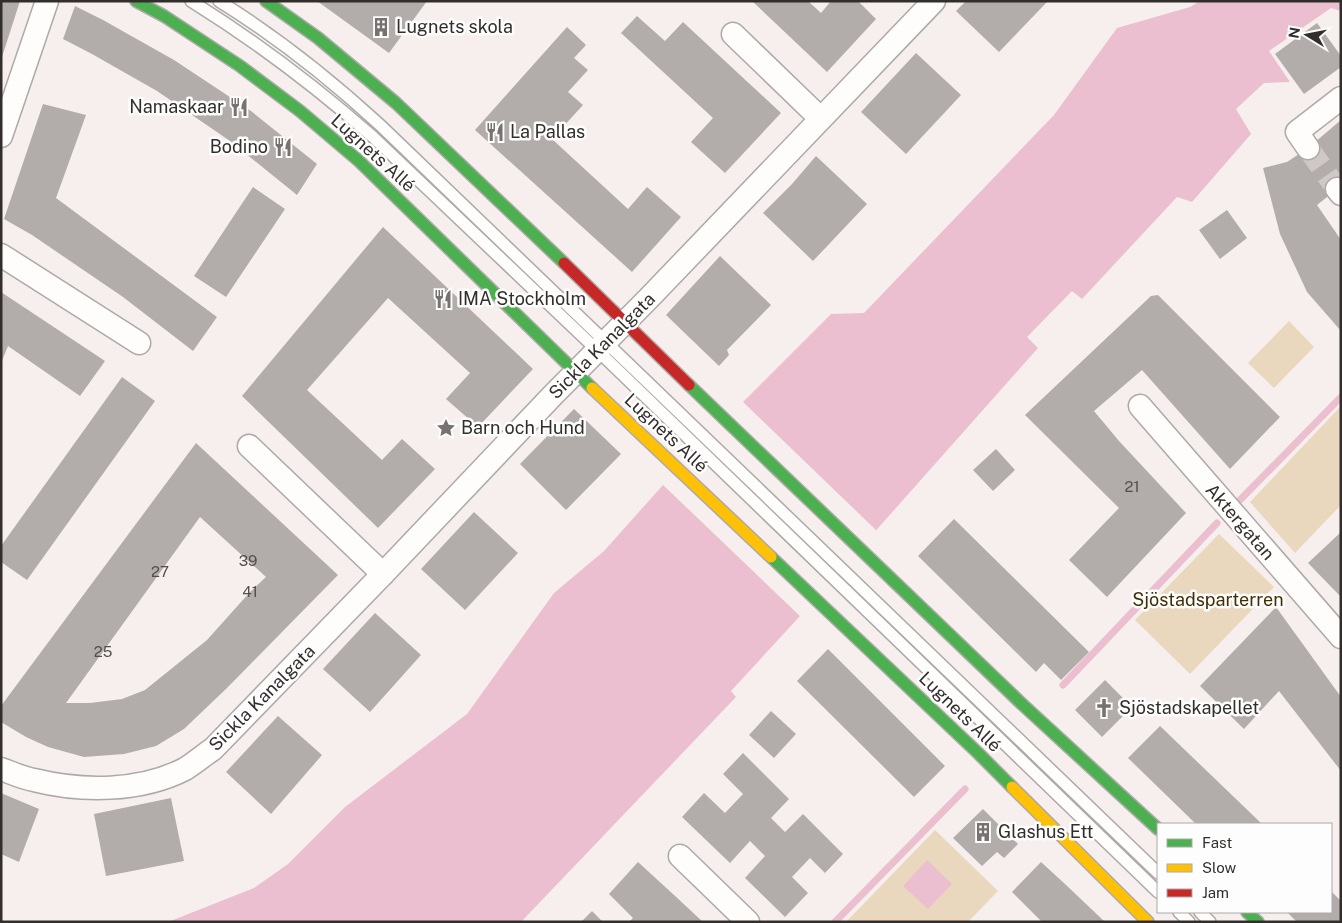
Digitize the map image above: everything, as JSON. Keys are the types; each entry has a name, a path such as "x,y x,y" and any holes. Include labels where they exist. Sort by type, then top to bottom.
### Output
{"street":[{"path":"1,136 47,1"},
{"name":"Lugnets Allé","path":"136,1 164,16 240,66 300,111 359,161 576,372 999,773 1148,922"},
{"path":"266,1 318,38 396,103 1023,705 1157,828"},
{"name":"Sickla Kanalgata","path":"1,769 33,780 80,788 116,787 152,782 185,768 213,749 934,1"},
{"path":"733,34 820,118"},
{"path":"1308,148 1297,132 1341,98"},
{"path":"1,255 138,343"},
{"name":"Aktergatan","path":"1140,406 1341,637"},
{"path":"249,446 383,574"},
{"path":"680,856 748,922"},
{"path":"1249,913 1258,922"}],"lane":[{"path":"191,1 232,26 300,75 337,105 428,188 503,261 601,346"},
{"path":"219,1 308,62 429,170 601,346 674,416 880,605 1157,871"},
{"path":"674,416 871,614 1157,891"},
{"path":"1180,913 1189,922"},
{"path":"1201,913 1210,922"}],"green space":[{"path":"1289,321 1314,347 1274,388 1248,363"},
{"name":"Sjöstadsparterren","path":"1341,406 1341,505 1295,553 1250,502"},
{"name":"Sjöstadsparterren","path":"1219,534 1274,587 1190,674 1135,620"},
{"path":"935,830 998,891 968,922 846,922"}],"shaded area":[{"path":"1200,1 1341,1 1341,11 1331,8 1269,51 1290,82 1264,83 1236,109 1251,134 1192,202 1177,197 1082,299 1072,291 1027,337 1038,348 731,691 736,697 521,922 168,922 254,888 288,864 345,807 467,714 554,593 604,551 663,485 831,314 864,313 1054,115 1117,28 1190,7"},
{"path":"927,860 952,884 928,909 903,886"}],"pier":[{"path":"741,400 878,532 802,618 661,483"}],"building":[{"path":"1,1 20,1 2,57 1,57"},
{"name":"Lugnets skola","path":"317,1 427,1 389,53"},
{"path":"752,1 808,1 821,13 831,1 858,1 876,19 827,72"},
{"path":"966,1 1048,1 999,52 956,11"},
{"path":"75,6 174,60 251,111 317,164 297,195 230,141 157,91 63,39"},
{"path":"637,16 665,41 683,22 781,113 725,173 691,142 713,118 621,33"},
{"path":"1317,23 1341,56 1341,67 1304,94 1275,54"},
{"path":"567,27 586,45 574,58 588,70 568,92 583,105 552,139 628,209 647,187 681,217 632,272 475,130"},
{"path":"916,53 961,95 906,154 861,112"},
{"path":"43,104 86,115 56,198 217,317 193,351 123,297 32,235 4,219"},
{"path":"1341,120 1341,186 1317,205 1341,240 1341,331 1307,292 1280,234 1263,168 1287,162 1308,148"},
{"path":"816,156 867,204 813,261 763,213"},
{"path":"253,187 285,209 226,297 194,276"},
{"path":"1227,210 1247,238 1220,259 1199,230"},
{"path":"383,227 533,369 478,427 446,399 470,373 388,298 307,390 382,460 402,439 435,469 378,528 242,396"},
{"path":"720,256 771,305 727,350 729,355 719,366 666,315"},
{"path":"1,292 105,361 80,396 8,346 1,363"},
{"path":"1158,295 1280,417 1230,469 1142,370 1094,411 1119,441 1186,513 1107,597 1069,560 1119,508 1025,415 1151,296"},
{"path":"122,377 155,401 27,580 1,562 1,546"},
{"path":"574,409 621,454 566,510 520,464"},
{"path":"196,443 338,575 184,729 156,746 124,754 84,757 48,747 26,737 1,722 1,706","holes":["200,517 266,577 207,640 145,690 122,699 90,703 66,703"]},
{"path":"996,449 1015,470 993,491 973,470"},
{"path":"474,512 518,553 465,610 421,569"},
{"path":"954,519 1089,652 1061,680 1044,663 1036,672 918,556"},
{"path":"1341,532 1341,597 1308,563"},
{"path":"1276,607 1341,697 1341,771 1279,691 1244,729 1200,686"},
{"path":"375,613 421,655 370,712 323,669"},
{"path":"828,649 945,766 914,797 797,681"},
{"name":"Sjöstadskapellet","path":"1105,680 1132,707 1102,737 1075,710"},
{"path":"771,711 796,734 774,758 749,735"},
{"path":"278,716 322,755 271,814 226,772"},
{"path":"1160,726 1261,823 1195,823 1128,758"},
{"path":"743,753 789,799 771,818 785,832 803,814 843,854 825,873 810,858 792,877 808,893 785,917 745,878 765,856 750,841 730,863 682,817 704,793 725,813 743,794 723,774"},
{"path":"1,793 39,809 19,862 1,854"},
{"path":"171,798 184,861 106,876 94,814"},
{"name":"Glashus Ett","path":"983,809 1018,844 1004,858 997,852 982,866 953,838"},
{"path":"638,862 703,922 629,922 633,918 609,894"},
{"path":"1041,862 1105,922 1042,922 1012,892"},
{"path":"1332,892 1341,901 1341,922 1297,922 1288,913 1332,913"},
{"path":"592,911 603,922 581,922"}],"waterway":[{"path":"1240,500 1341,397"},
{"path":"1063,685 1217,523"},
{"path":"835,922 965,789"}],"tunnel":[{"path":"1308,148 1337,189"}],"traffic: fast":[{"path":"136,1 164,16 240,66 300,111 359,161 592,388"},
{"path":"266,1 318,38 396,103 564,263"},
{"path":"689,385 1023,705 1157,828"},
{"path":"771,557 1012,787"},
{"path":"1248,913 1258,922"}],"traffic: slow":[{"path":"592,388 771,557"},
{"path":"1012,787 1148,922"}],"traffic: jam":[{"path":"564,263 689,385"}],"place":[{"name":"Lugnets skola","path":"381,27"},
{"name":"Namaskaar","path":"239,107"},
{"name":"La Pallas","path":"495,132"},
{"name":"Bodino","path":"283,147"},
{"name":"IMA Stockholm","path":"443,299"},
{"name":"Barn och Hund","path":"446,428"},
{"name":"Sjöstadskapellet","path":"1104,708"},
{"name":"Glashus Ett","path":"983,832"}]}
